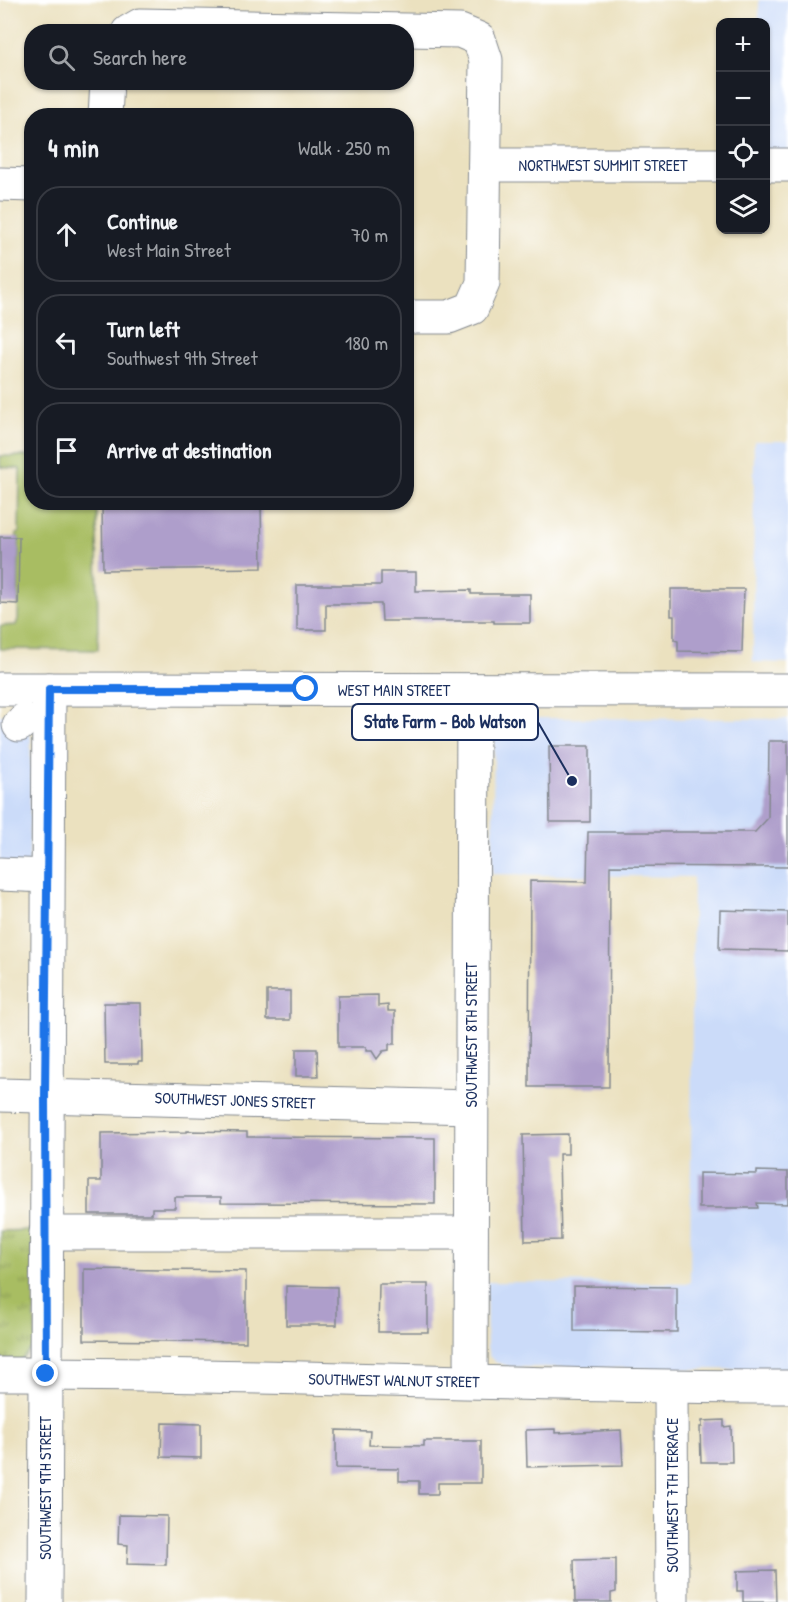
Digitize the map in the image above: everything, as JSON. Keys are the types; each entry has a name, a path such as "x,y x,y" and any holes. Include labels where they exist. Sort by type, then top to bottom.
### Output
{"street":[{"path":"414,30 460,31 479,39 486,60 483,283 472,308 449,317 414,317"},
{"path":"105,108 107,90"},
{"name":"NORTHWEST SUMMIT STREET","path":"485,165 716,165"},
{"path":"770,165 788,165"},
{"path":"0,184 24,185"},
{"name":"WEST MAIN STREET","path":"0,689 788,690"},
{"name":"SOUTHWEST 9TH STREET","path":"45,1602 45,1095 49,689"},
{"name":"SOUTHWEST 8TH STREET","path":"471,1381 473,690"},
{"path":"0,874 47,876"},
{"name":"SOUTHWEST JONES STREET","path":"0,1095 471,1107"},
{"path":"46,1233 471,1233"},
{"name":"SOUTHWEST WALNUT STREET","path":"0,1374 471,1381 671,1387 788,1387"},
{"name":"SOUTHWEST 7TH TERRACE","path":"671,1387 672,1602"}],"shaded area":[{"path":"759,0 788,0 788,153 770,152 770,18 759,18"},
{"path":"754,441 788,441 788,663 753,662"},
{"path":"0,715 10,716 29,731 31,739 29,881 0,880"},
{"path":"514,718 788,719 788,1370 511,1367 495,1362 489,1356 486,1282 690,1283 693,877 492,874 494,744 502,723"}],"green space":[{"path":"0,456 24,456 24,510 97,510 98,650 0,649 0,626 16,625 18,619 19,538 16,534 19,533 20,469 0,467"},
{"path":"31,1230 36,1343 21,1361 0,1360 0,1231"}],"building":[{"path":"102,510 261,510 262,568 103,570"},
{"path":"0,537 19,537 18,604 0,603"},
{"path":"381,572 416,572 416,591 471,590 471,594 530,594 530,623 382,621 381,604 326,604 326,630 297,630 297,585 381,585"},
{"path":"671,589 744,589 742,652 678,651 678,641 674,640 674,616 671,616"},
{"path":"769,741 788,741 788,867 610,866 609,1087 529,1087 530,881 587,882 588,832 755,832 768,818"},
{"path":"549,746 590,746 590,822 550,822"},
{"path":"720,910 788,912 788,951 719,949"},
{"path":"267,991 290,991 290,1020 267,1020"},
{"path":"378,995 378,1006 388,1005 388,1011 395,1011 395,1044 389,1044 389,1050 383,1051 377,1059 372,1051 366,1051 366,1047 338,1047 338,996"},
{"path":"104,1003 141,1003 142,1062 105,1064"},
{"path":"296,1049 317,1049 318,1076 296,1076"},
{"path":"247,1132 247,1137 435,1138 435,1204 221,1203 221,1197 175,1197 175,1208 152,1208 152,1214 89,1214 89,1181 101,1181 101,1133"},
{"path":"568,1134 568,1154 559,1154 561,1240 525,1241 523,1135"},
{"path":"757,1171 788,1172 788,1204 757,1203 758,1208 699,1208 699,1173 757,1174"},
{"path":"84,1269 246,1271 246,1342 84,1340"},
{"path":"379,1284 428,1284 428,1332 378,1332"},
{"path":"286,1286 337,1287 337,1325 286,1325"},
{"path":"574,1286 677,1287 677,1332 574,1331"},
{"path":"724,1420 724,1427 731,1426 732,1462 701,1462 700,1427 702,1427 702,1421"},
{"path":"162,1423 201,1424 201,1458 161,1457"},
{"path":"555,1429 555,1433 621,1430 623,1465 527,1467 526,1430"},
{"path":"336,1430 370,1431 369,1445 424,1446 424,1441 481,1441 481,1483 438,1483 438,1494 419,1494 419,1481 399,1481 399,1469 336,1468"},
{"path":"119,1515 167,1516 166,1565 127,1564 128,1545 118,1544"},
{"path":"616,1559 616,1592 611,1593 611,1602 575,1602 574,1560"},
{"path":"775,1570 776,1602 743,1602 743,1591 737,1591 737,1571"}],"place":[{"name":"State Farm - Bob Watson","path":"572,781"}],"route":[{"path":"46,1374 45,1095 49,689 306,689"}]}
